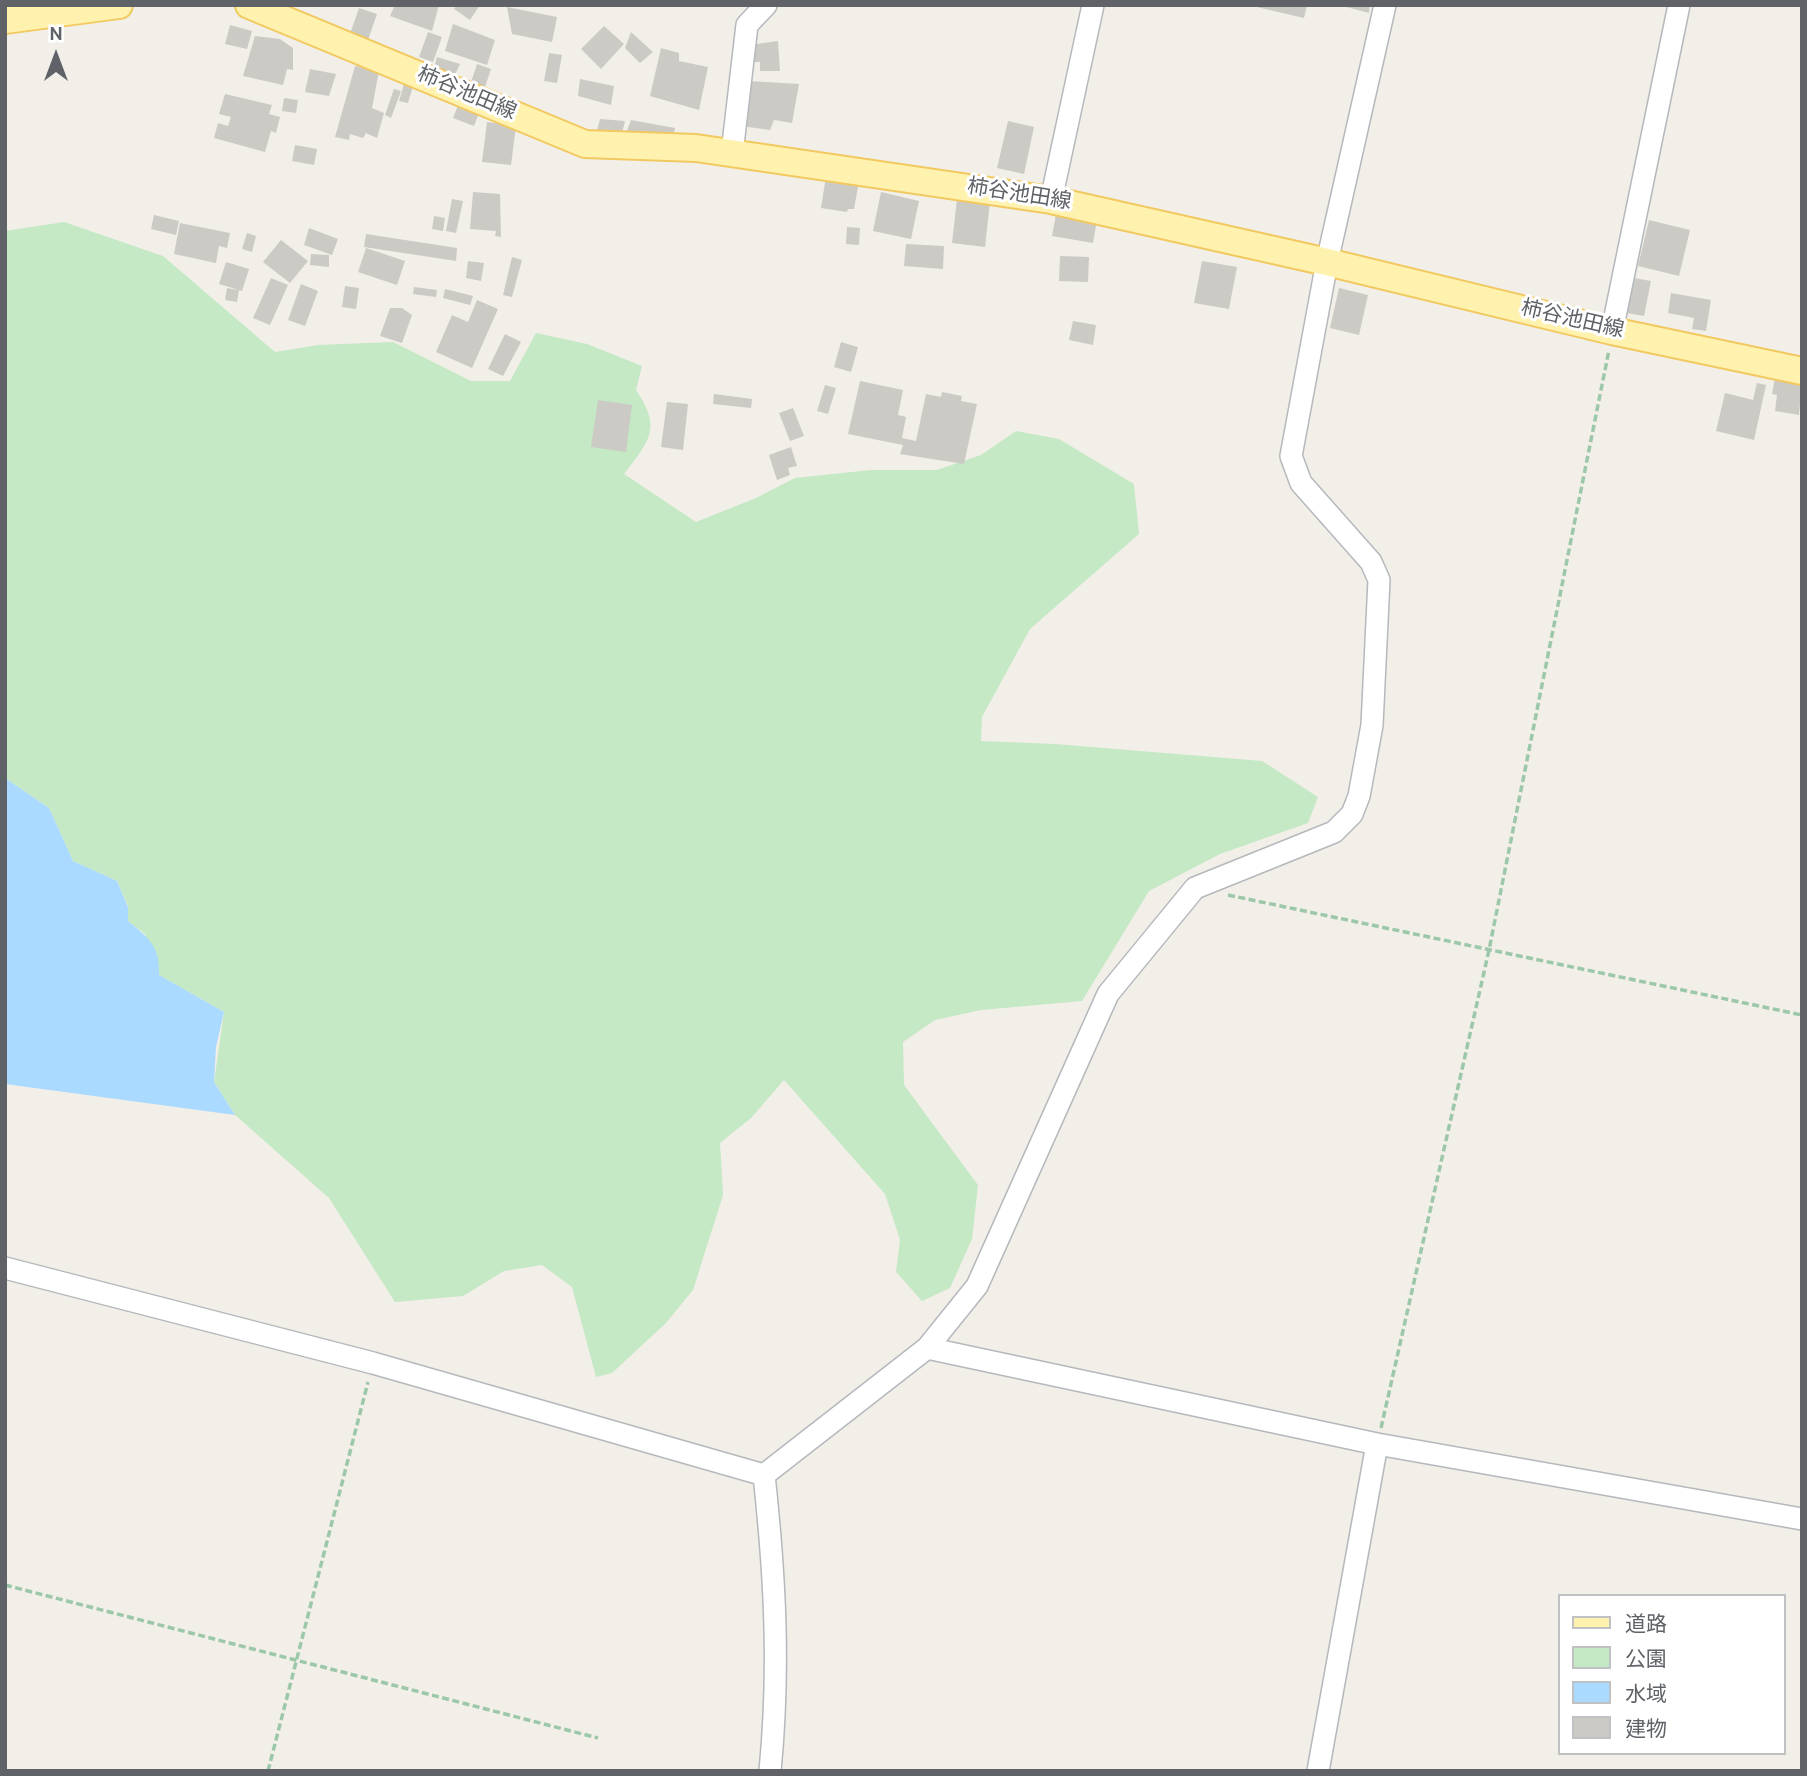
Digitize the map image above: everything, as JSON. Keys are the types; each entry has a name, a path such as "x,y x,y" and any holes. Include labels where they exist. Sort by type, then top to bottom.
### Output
{"main road":[{"path":"5,20 119,5"},
{"name":"柿谷池田線","path":"249,5 585,144 696,148 1051,200 1327,262 1612,331 1802,371"}],"street":[{"path":"732,153 747,25 766,5"},
{"path":"1051,200 1093,5"},
{"path":"764,1475 927,1348 977,1286 1108,994 1195,888 1334,832 1352,814 1359,796 1372,725 1379,580 1371,562 1300,483 1291,456 1327,262 1385,5"},
{"path":"1612,331 1679,5"},
{"path":"5,1268 373,1363 764,1475"},
{"path":"927,1348 1377,1444 1802,1519"},
{"path":"1318,1771 1377,1444"},
{"path":"764,1475 775,1581 775,1713 770,1771"}],"path":[{"path":"1377,1444 1489,950 1612,331"},
{"path":"1195,888 1802,1015"},
{"path":"268,1771 373,1363"},
{"path":"5,1585 598,1738"}],"green space":[{"path":"64,222 163,256 275,352 318,345 393,342 471,381 510,381 536,333 587,344 642,366 636,390 649,414 650,434 624,474 696,522 756,498 795,478 871,470 937,470 981,455 1016,431 1059,439 1134,484 1139,534 1030,629 982,717 981,741 1055,744 1262,761 1318,797 1308,823 1220,854 1149,891 1082,1001 981,1010 935,1020 903,1042 904,1085 978,1185 972,1239 950,1288 922,1301 896,1272 900,1240 885,1194 784,1080 751,1118 720,1143 723,1195 693,1290 666,1323 612,1373 596,1377 572,1287 542,1265 504,1271 463,1296 395,1302 329,1198 235,1115 214,1082 224,1012 159,975 145,934 128,921 128,906 117,881 73,861 49,808 5,778 5,231"}],"water":[{"path":"5,778 49,808 73,861 117,881 128,907 128,921 148,939 155,950 159,975 224,1012 216,1047 214,1082 235,1115 5,1084"}],"building":[{"path":"395,5 439,5 432,31 390,16"},
{"path":"457,5 480,5 470,20 454,9"},
{"path":"1248,5 1307,5 1304,18"},
{"path":"1339,5 1370,5 1369,13"},
{"path":"507,7 557,17 552,42 512,34"},
{"path":"359,8 377,14 368,40 350,34"},
{"path":"453,24 495,40 487,65 445,51"},
{"path":"230,25 252,31 247,49 225,44"},
{"path":"604,26 624,44 601,69 581,49"},
{"path":"428,32 442,37 433,62 419,57"},
{"path":"631,32 653,52 640,63 625,48"},
{"path":"255,36 280,39 293,48 293,70 287,69 283,85 243,76"},
{"path":"778,41 780,71 760,71 760,62 737,62 735,47"},
{"path":"661,48 679,53 679,61 708,67 699,110 650,96"},
{"path":"549,53 562,55 557,83 544,81"},
{"path":"437,57 460,64 452,81 432,75"},
{"path":"477,64 491,69 483,93 469,88"},
{"path":"355,66 379,71 372,108 384,113 377,138 366,133 363,138 350,134 349,140 335,137"},
{"path":"310,69 336,74 329,96 305,92"},
{"path":"580,79 614,86 611,105 578,96"},
{"path":"749,81 799,84 792,123 774,120 770,130 726,124"},
{"path":"404,84 413,86 408,103 399,101"},
{"path":"394,89 401,91 391,118 385,115"},
{"path":"225,94 272,105 269,114 280,117 276,133 271,131 265,152 214,138 218,123 228,126 231,117 219,114"},
{"path":"284,98 298,100 296,113 282,111"},
{"path":"459,103 480,110 474,126 453,118"},
{"path":"600,119 625,121 620,142 595,138"},
{"path":"631,120 675,128 671,144 626,133"},
{"path":"1008,121 1034,127 1024,174 997,168"},
{"path":"487,122 516,126 511,165 482,162"},
{"path":"295,145 317,149 314,165 292,161"},
{"path":"826,176 859,181 854,209 848,209 847,212 821,208"},
{"path":"473,192 500,194 501,237 495,236 496,231 470,229"},
{"path":"881,192 919,201 911,239 873,231"},
{"path":"452,199 463,201 456,233 446,231"},
{"path":"957,199 990,202 985,247 952,243"},
{"path":"1056,214 1097,220 1093,243 1052,236"},
{"path":"154,215 179,221 176,235 151,229"},
{"path":"434,216 445,218 443,231 432,229"},
{"path":"1649,220 1690,230 1679,276 1638,266"},
{"path":"180,223 230,233 227,248 219,246 216,263 174,254"},
{"path":"847,227 860,228 859,245 846,244"},
{"path":"309,228 338,239 332,255 304,245"},
{"path":"247,233 256,236 252,252 242,249"},
{"path":"366,234 457,248 456,261 364,247"},
{"path":"281,240 308,261 290,283 263,262"},
{"path":"906,244 944,246 943,269 904,266"},
{"path":"366,248 405,261 397,285 358,272"},
{"path":"311,254 329,255 329,267 310,265"},
{"path":"1060,256 1089,257 1088,282 1059,281"},
{"path":"512,257 522,260 512,297 503,295"},
{"path":"468,261 484,263 481,281 466,278"},
{"path":"1202,261 1237,267 1229,309 1194,303"},
{"path":"226,262 249,269 242,291 219,284"},
{"path":"271,278 288,285 270,325 253,318"},
{"path":"1634,278 1651,281 1644,316 1627,313"},
{"path":"301,284 318,291 305,326 288,320"},
{"path":"345,286 359,288 356,309 342,307"},
{"path":"414,287 437,290 436,297 413,294"},
{"path":"227,288 239,290 237,302 225,300"},
{"path":"1339,288 1368,295 1359,335 1330,328"},
{"path":"445,289 473,296 470,305 443,298"},
{"path":"1671,293 1711,300 1706,331 1692,329 1694,318 1668,313"},
{"path":"477,300 498,309 472,368 436,352 452,315 468,322"},
{"path":"390,308 402,308 412,315 402,343 380,336"},
{"path":"1073,321 1096,325 1093,345 1069,340"},
{"path":"505,334 521,342 503,376 488,369"},
{"path":"841,342 858,347 851,372 834,367"},
{"path":"1775,377 1802,381 1799,415 1775,411 1777,395 1772,394"},
{"path":"860,381 903,390 898,415 906,417 902,438 916,441 926,394 941,397 942,392 962,396 961,401 977,404 964,464 900,454 903,445 848,434"},
{"path":"1757,383 1766,385 1754,440 1716,431 1725,393 1753,400"},
{"path":"825,385 836,388 828,414 817,411"},
{"path":"714,394 752,399 751,408 713,404"},
{"path":"598,400 632,405 626,452 591,447"},
{"path":"667,402 688,404 683,450 661,447"},
{"path":"793,408 804,436 790,441 779,413"},
{"path":"791,447 797,466 788,468 790,475 777,480 769,455"}]}
